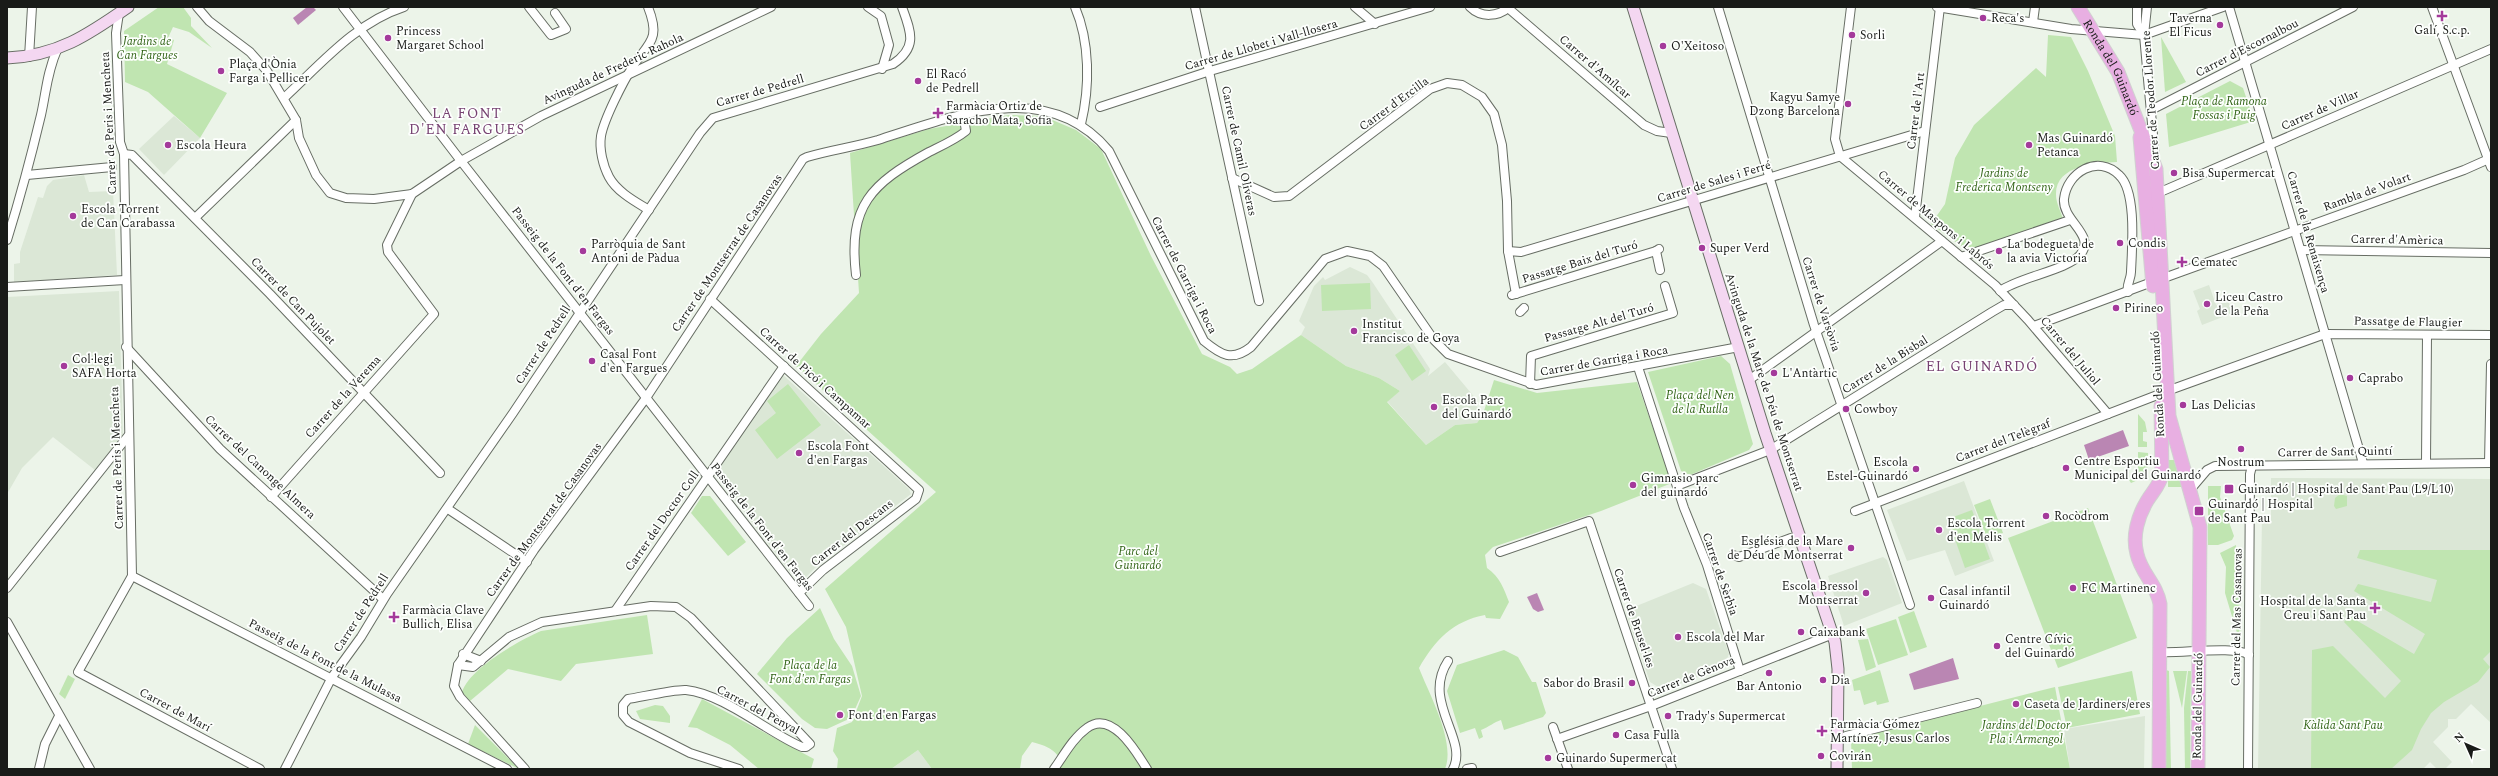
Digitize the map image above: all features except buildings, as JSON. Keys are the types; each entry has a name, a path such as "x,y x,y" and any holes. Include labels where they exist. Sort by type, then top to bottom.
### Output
{"main road":[{"name":"Ronda del Guinardó","path":"2078,7 2118,72 2156,169"},
{"name":"Ronda del Guinardó","path":"2140,131 2140,157 2156,280 2164,393 2162,474 2159,484 2146,502 2139,518 2135,542 2137,555 2158,596 2159,769"},
{"name":"Carrer de Teodor Llorente","path":"2156,169 2158,192"},
{"name":"Ronda del Guinardó","path":"2156,280 2158,192"},
{"name":"Ronda del Guinardó","path":"2164,393 2171,428 2200,527 2198,769"}],"street":[{"path":"29,57 32,7"},
{"name":"Avinguda de Frederic Rahola","path":"197,7 208,21 250,52 267,71 296,120 299,138 316,175 330,193 346,198 374,199 412,194 461,162 541,116 627,77 771,7"},
{"name":"Passeig de la Font d'en Fargas","path":"343,7 461,162 809,606"},
{"path":"284,98 319,64 360,29 385,13 404,7"},
{"path":"529,7 551,35 566,29 555,13"},
{"path":"648,7 652,18 653,32 651,44 633,66 627,77 601,136 602,158 610,178 627,197 649,210"},
{"path":"868,7 881,16 889,45 882,68"},
{"name":"Carrer de Pedrell","path":"285,769 332,677 361,637 384,599 448,509 700,133 713,118 882,68 903,57 910,46 910,30 902,7"},
{"path":"1075,7 1083,25 1086,46 1084,112 1081,124"},
{"path":"1355,7 1375,24"},
{"name":"Carrer de Llobet i Vall-llosera","path":"1100,107 1210,71 1430,7"},
{"path":"1470,7 1487,15 1502,13 1509,8"},
{"name":"Avinguda de la Mare de Déu de Montserrat","path":"1632,7 1671,133 1694,201 1770,450 1833,634 1838,669 1836,769"},
{"name":"Carrer de Varsòvia","path":"1718,7 1768,178 1816,332 1910,605"},
{"path":"1840,156 1835,139 1851,7"},
{"path":"1937,7 2093,31 2144,35 2223,7"},
{"name":"Carrer de l'Art","path":"1915,217 1940,7"},
{"path":"2033,22 2034,7"},
{"path":"2137,7 2137,24 2144,35"},
{"name":"Carrer de Teodor Llorente","path":"2147,7 2144,35 2156,169"},
{"name":"Carrer de la Renaixença","path":"2228,7 2302,250 2363,463"},
{"name":"Carrer d'Escornalbou","path":"2151,110 2353,7"},
{"path":"2432,7 2490,161"},
{"name":"Carrer d'Amílcar","path":"1509,8 1644,125 1657,131 1671,133"},
{"name":"Carrer de Camil Oliveras","path":"1197,9 1259,301"},
{"path":"7,58 29,57 57,50 83,37 123,10"},
{"name":"Carrer de Peris i Mencheta","path":"123,10 116,33 120,142 124,154 126,347 132,576"},
{"name":"Carrer de Villar","path":"2158,192 2491,49"},
{"path":"7,240 27,175 42,111 48,68 57,50"},
{"name":"Carrer d'Ercilla","path":"1232,178 1274,197 1289,196 1430,89 1447,83 1462,85 1488,103 1500,131 1507,201 1508,251 1513,295"},
{"name":"Carrer de Montserrat de Casanovas","path":"525,769 460,697 454,686 458,665 463,654 527,562 646,398 803,159 821,153 859,145 963,114 994,108 1027,108 1081,124"},
{"path":"856,275 854,251 856,229 861,212 868,197 879,183 895,171 966,131 963,114"},
{"path":"196,218 296,120"},
{"name":"Carrer de Garriga i Roca","path":"1081,124 1096,136 1109,151 1204,341 1219,354 1230,356 1242,355 1251,347 1325,259 1339,252 1355,252 1370,256 1383,266 1434,340 1448,354 1530,384 1546,384 1739,347"},
{"name":"Carrer de Sales i Ferré","path":"1508,251 1521,252 1925,131"},
{"name":"Carrer de Can Pujolet","path":"124,154 132,155 196,218 440,473"},
{"name":"Carrer de Maspons i Labrós","path":"1840,156 1962,257 2014,305"},
{"name":"Rambla de Volart","path":"2034,326 2128,292 2156,280 2490,161"},
{"path":"2000,291 2014,283 2072,261 2081,254 2084,244 2082,233 2070,220 2065,209 2064,200 2067,185 2073,177 2080,170 2093,166 2107,168 2117,173 2130,193 2131,274 2128,292"},
{"path":"27,175 112,167"},
{"name":"Carrer de la Verema","path":"271,497 434,314 388,252 387,245 412,194"},
{"path":"1962,257 2070,220"},
{"path":"1749,380 1942,241"},
{"name":"Passatge Baix del Turó","path":"1513,295 1658,250 1660,270"},
{"name":"Carrer d'Amèrica","path":"2302,250 2491,253"},
{"path":"7,287 125,280"},
{"name":"Passatge Alt del Turó","path":"1530,384 1531,356 1673,313 1665,286"},
{"name":"Carrer de Picó i Campamar","path":"710,299 917,488 920,493"},
{"name":"Carrer de la Bisbal","path":"1679,485 1770,450 1842,407 1992,312 2004,305 2014,305"},
{"name":"Carrer del Juliol","path":"2014,305 2034,326 2108,414"},
{"name":"Passatge de Flaugier","path":"2325,334 2491,335"},
{"name":"Carrer del Telègraf","path":"1855,511 1875,502 1889,499 2108,414 2325,334"},
{"path":"2426,462 2427,335"},
{"name":"Carrer del Canonge Almera","path":"126,347 220,450 384,599"},
{"path":"2490,463 2491,364"},
{"name":"Carrer del Doctor Coll","path":"615,611 784,366"},
{"name":"Carrer de Sèrbia","path":"1638,367 1679,485 1684,508 1707,565 1740,671"},
{"path":"7,588 128,436"},
{"name":"Carrer de Sant Quintí","path":"2190,490 2212,467 2426,462 2490,463"},
{"name":"Carrer del Mas Casanovas","path":"2248,769 2250,474 2252,466"},
{"name":"Carrer del Descans","path":"799,593 823,570 916,499 920,493"},
{"path":"448,509 527,562"},
{"name":"Carrer de Brusel·les","path":"1500,552 1589,521 1672,769"},
{"path":"1733,555 1739,557 1791,538"},
{"name":"Carrer de Marí","path":"132,576 78,672 260,769"},
{"name":"Passeig de la Font de la Mulassa","path":"132,576 332,677 507,769"},
{"name":"Carrer del Penyal","path":"615,611 651,606 676,607 691,618 810,741 809,746 802,747 796,745 731,708 702,694 685,690 628,699 622,705 623,715 629,722 690,753 739,769"},
{"path":"458,665 473,667 509,637 542,622 615,611"},
{"path":"7,622 90,769"},
{"name":"Carrer de Gènova","path":"1557,739 1651,706 1833,634"},
{"path":"2159,652 2199,653 2204,650 2240,651 2248,655"},
{"path":"463,654 480,661"},
{"path":"1448,661 1440,675 1438,687 1456,753 1453,769"},
{"path":"1846,736 1977,703"},
{"path":"40,769 45,744 59,716"},
{"path":"1054,769 1072,744 1088,726 1098,724 1107,725 1123,733 1147,769"},
{"path":"1553,727 1568,769"}],"shaded area":[{"path":"307,7 313,7 316,10 298,25 293,18"},
{"name":"Escola Heura","path":"174,116 200,138 164,175 139,149"},
{"name":"Escola Torrent de Can Carabassa","path":"84,175 89,192 113,191 117,275 14,282 14,264 20,263 20,252 38,197 43,198 47,186 53,180"},
{"name":"Institut Francisco de Goya","path":"1350,267 1367,275 1373,283 1430,369 1428,376 1445,362 1476,399 1473,402 1483,414 1477,423 1455,425 1426,445 1387,401 1400,391 1379,378 1346,366 1301,335 1305,327 1299,321 1314,286 1323,277 1325,280"},
{"name":"Liceu Castro de la Peña","path":"2209,285 2216,305 2228,301 2233,313 2202,325 2197,311 2200,309 2193,291"},
{"name":"Col·legi SAFA Horta","path":"119,291 123,435 95,470 53,437 22,468 7,494 7,297"},
{"name":"Escola Font d'en Fargas","path":"783,375 909,489 911,494 818,565 804,579 790,572 715,474"},
{"path":"2123,430 2129,446 2089,460 2084,445"},
{"name":"Hospital de la Santa Creu i Sant Pau","path":"2271,478 2491,479 2491,723 2471,704 2456,719 2448,719 2448,727 2433,742 2452,762 2445,769 2437,769 2430,762 2423,769 2258,769 2262,517 2271,517"},
{"name":"Escola Torrent d'en Melis","path":"1964,481 1994,561 1955,576 1945,550 1907,561 1887,510"},
{"name":"Escola Bressol Montserrat","path":"1883,557 1887,560 1902,603 1844,626 1828,576"},
{"name":"Escola del Mar","path":"1693,583 1706,589 1729,654 1723,668 1663,690 1650,682 1628,619 1634,607"},
{"path":"1537,593 1544,610 1538,612 1533,609 1527,597"},
{"path":"1953,658 1959,679 1914,690 1909,674"},
{"path":"2145,716 2144,769 2070,769 2064,729"},
{"path":"918,750 932,769 891,769"}],"green space":[{"name":"Jardins de Can Fargues","path":"159,7 183,7 191,18 191,26 212,48 189,32 173,27 168,38 174,40 167,64 227,93 200,138 148,92 125,82 124,31"},
{"name":"Jardins de Frederica Montseny","path":"2048,35 2071,37 2088,71 2115,136 2117,162 2088,165 2069,172 2062,177 2057,185 2056,198 2063,219 1968,251 1931,224 1945,204 1955,158 1974,125 2036,68 2046,77"},
{"path":"2161,37 2186,82 2165,92"},
{"name":"Plaça de Ramona Fossas i Puig","path":"2230,81 2243,88 2254,121 2169,147 2166,114"},
{"name":"Parc del Guinardó","path":"1009,115 1043,116 1076,130 1101,149 1151,256 1202,354 1230,367 1237,374 1252,369 1301,335 1346,366 1379,378 1400,391 1387,402 1426,445 1455,425 1477,423 1483,414 1494,380 1537,393 1637,382 1672,483 1601,511 1493,547 1485,555 1487,568 1498,579 1509,602 1500,619 1486,618 1485,615 1463,622 1454,627 1438,641 1419,668 1435,704 1444,732 1447,745 1445,769 1059,769 1063,763 1054,751 1032,742 1022,756 1020,769 932,769 918,750 891,769 837,769 838,759 833,751 837,728 852,722 862,696 846,627 825,589 936,492 796,366 821,334 859,293 850,153 929,129"},
{"path":"1370,283 1371,309 1322,311 1321,285"},
{"path":"1409,345 1426,371 1412,381 1395,355"},
{"name":"Plaça del Nen de la Rutlla","path":"1721,356 1730,364 1753,444 1749,450 1690,475 1681,471 1648,372"},
{"path":"788,384 821,425 777,459 755,430 776,413 767,401"},
{"path":"2138,414 2145,422 2147,432 2143,432 2143,441 2147,442 2147,447 2138,447"},
{"path":"2138,452 2148,453 2147,476 2131,483 2129,480 2138,477"},
{"path":"2168,460 2174,460 2182,487 2168,487"},
{"path":"2208,486 2221,486 2220,497 2234,536 2232,540 2218,545 2208,545"},
{"path":"2340,494 2347,496 2347,506 2336,509 2334,506 2335,498"},
{"path":"702,496 710,496 746,542 728,556 691,513"},
{"path":"1990,499 2003,533 1987,538 1974,505"},
{"name":"FC Martinenc","path":"2088,508 2137,638 2058,668 2008,538"},
{"path":"1972,510 1990,559 1965,568 1948,519"},
{"path":"2236,545 2241,634 2237,633 2225,593 2226,567 2220,553"},
{"name":"Kàlida Sant Pau","path":"2360,550 2491,550 2491,651 2483,659 2490,667 2478,682 2444,702 2431,713 2421,729 2412,750 2391,769 2311,769 2312,650 2333,646 2385,698 2401,681 2344,622 2349,616 2414,654 2425,634 2354,591 2358,584 2431,602 2437,580 2357,558"},
{"name":"Plaça de la Font d'en Fargas","path":"820,608 834,639 852,666 861,696 851,718 827,729 815,728 802,719 757,674 787,638"},
{"path":"1914,611 1927,647 1910,653 1898,617"},
{"path":"647,615 653,654 576,664 561,681 508,669 470,701 462,692 474,674 484,665 508,648 541,631"},
{"path":"1896,619 1908,655 1878,665 1866,629"},
{"path":"1868,639 1876,667 1866,671 1858,640"},
{"path":"1504,650 1518,657 1532,682 1536,682 1546,713 1543,717 1504,730 1501,720 1498,721 1481,730 1483,737 1479,739 1475,728 1460,733 1447,691 1457,665"},
{"path":"1880,670 1889,702 1877,705 1876,701 1864,705 1860,690 1854,691 1852,680"},
{"path":"2166,670 2169,671 2171,769 2166,769"},
{"path":"2132,671 2140,714 2067,728 2058,687"},
{"path":"2173,671 2187,671 2182,708"},
{"path":"2188,671 2191,671 2190,769 2185,769 2184,708"},
{"path":"68,675 75,679 65,699 59,694"},
{"name":"Jardins del Doctor Pla i Armengol","path":"2055,687 2070,769 1852,769 1851,739"},
{"path":"702,699 814,759 811,769 759,769 730,745 697,728 688,727"},
{"path":"655,705 663,706 670,716 670,723 640,719 636,711"},
{"path":"475,725 519,769 468,744"}],"place":[{"name":"Galí, S.c.p.","path":"2442,16"},
{"name":"Reca's","path":"1983,18"},
{"name":"Taverna El Ficus","path":"2220,25"},
{"name":"Sorli","path":"1852,35"},
{"name":"Princess Margaret School","path":"388,38"},
{"name":"O'Xeitoso","path":"1663,46"},
{"name":"Plaça d'Ònia Farga i Pellicer","path":"221,71"},
{"name":"El Racó de Pedrell","path":"918,81"},
{"name":"Kagyu Samye Dzong Barcelona","path":"1848,104"},
{"name":"Farmàcia Ortiz de Saracho Mata, Sofia","path":"938,113"},
{"name":"Escola Heura","path":"168,145"},
{"name":"Mas Guinardó Petanca","path":"2029,145"},
{"name":"Bisa Supermercat","path":"2174,173"},
{"name":"Escola Torrent de Can Carabassa","path":"73,216"},
{"name":"Condis","path":"2120,243"},
{"name":"Super Verd","path":"1702,248"},
{"name":"Parròquia de Sant Antoni de Pàdua","path":"583,251"},
{"name":"La bodegueta de la avia Victoria","path":"1999,251"},
{"name":"Cematec","path":"2182,262"},
{"name":"Liceu Castro de la Peña","path":"2207,304"},
{"name":"Pirineo","path":"2116,308"},
{"name":"Institut Francisco de Goya","path":"1354,331"},
{"name":"Casal Font d'en Fargues","path":"592,361"},
{"name":"Col·legi SAFA Horta","path":"64,366"},
{"name":"L'Antàrtic","path":"1774,373"},
{"name":"Caprabo","path":"2350,378"},
{"name":"Las Delicias","path":"2183,405"},
{"name":"Escola Parc del Guinardó","path":"1434,407"},
{"name":"Cowboy","path":"1846,409"},
{"name":"Nostrum","path":"2241,449"},
{"name":"Escola Font d'en Fargas","path":"799,453"},
{"name":"Centre Esportiu Municipal del Guinardó","path":"2066,468"},
{"name":"Escola Estel-Guinardó","path":"1916,469"},
{"name":"Gimnasio parc del guinardó","path":"1633,485"},
{"name":"Guinardó | Hospital de Sant Pau (L9/L10)","path":"2229,489"},
{"name":"Guinardó | Hospital de Sant Pau","path":"2199,511"},
{"name":"Rocòdrom","path":"2046,516"},
{"name":"Escola Torrent d'en Melis","path":"1939,530"},
{"name":"Església de la Mare de Déu de Montserrat","path":"1851,548"},
{"name":"FC Martinenc","path":"2073,588"},
{"name":"Escola Bressol Montserrat","path":"1866,593"},
{"name":"Casal infantil Guinardó","path":"1931,598"},
{"name":"Hospital de la Santa Creu i Sant Pau","path":"2375,608"},
{"name":"Farmàcia Clave Bullich, Elisa","path":"394,617"},
{"name":"Caixabank","path":"1801,632"},
{"name":"Escola del Mar","path":"1678,637"},
{"name":"Centre Cívic del Guinardó","path":"1997,646"},
{"name":"Bar Antonio","path":"1769,673"},
{"name":"Dia","path":"1823,680"},
{"name":"Sabor do Brasil","path":"1632,683"},
{"name":"Caseta de Jardiners/eres","path":"2016,704"},
{"name":"Font d'en Fargas","path":"840,715"},
{"name":"Trady's Supermercat","path":"1668,716"},
{"name":"Farmàcia Gómez Martínez, Jesus Carlos","path":"1822,731"},
{"name":"Casa Fullà","path":"1616,735"},
{"name":"Covirán","path":"1821,756"},
{"name":"Guinardo Supermercat","path":"1548,758"}],"district":[{"name":"LA FONT D'EN FARGUES","path":"467,122"},
{"name":"EL GUINARDÓ","path":"1982,366"}]}
